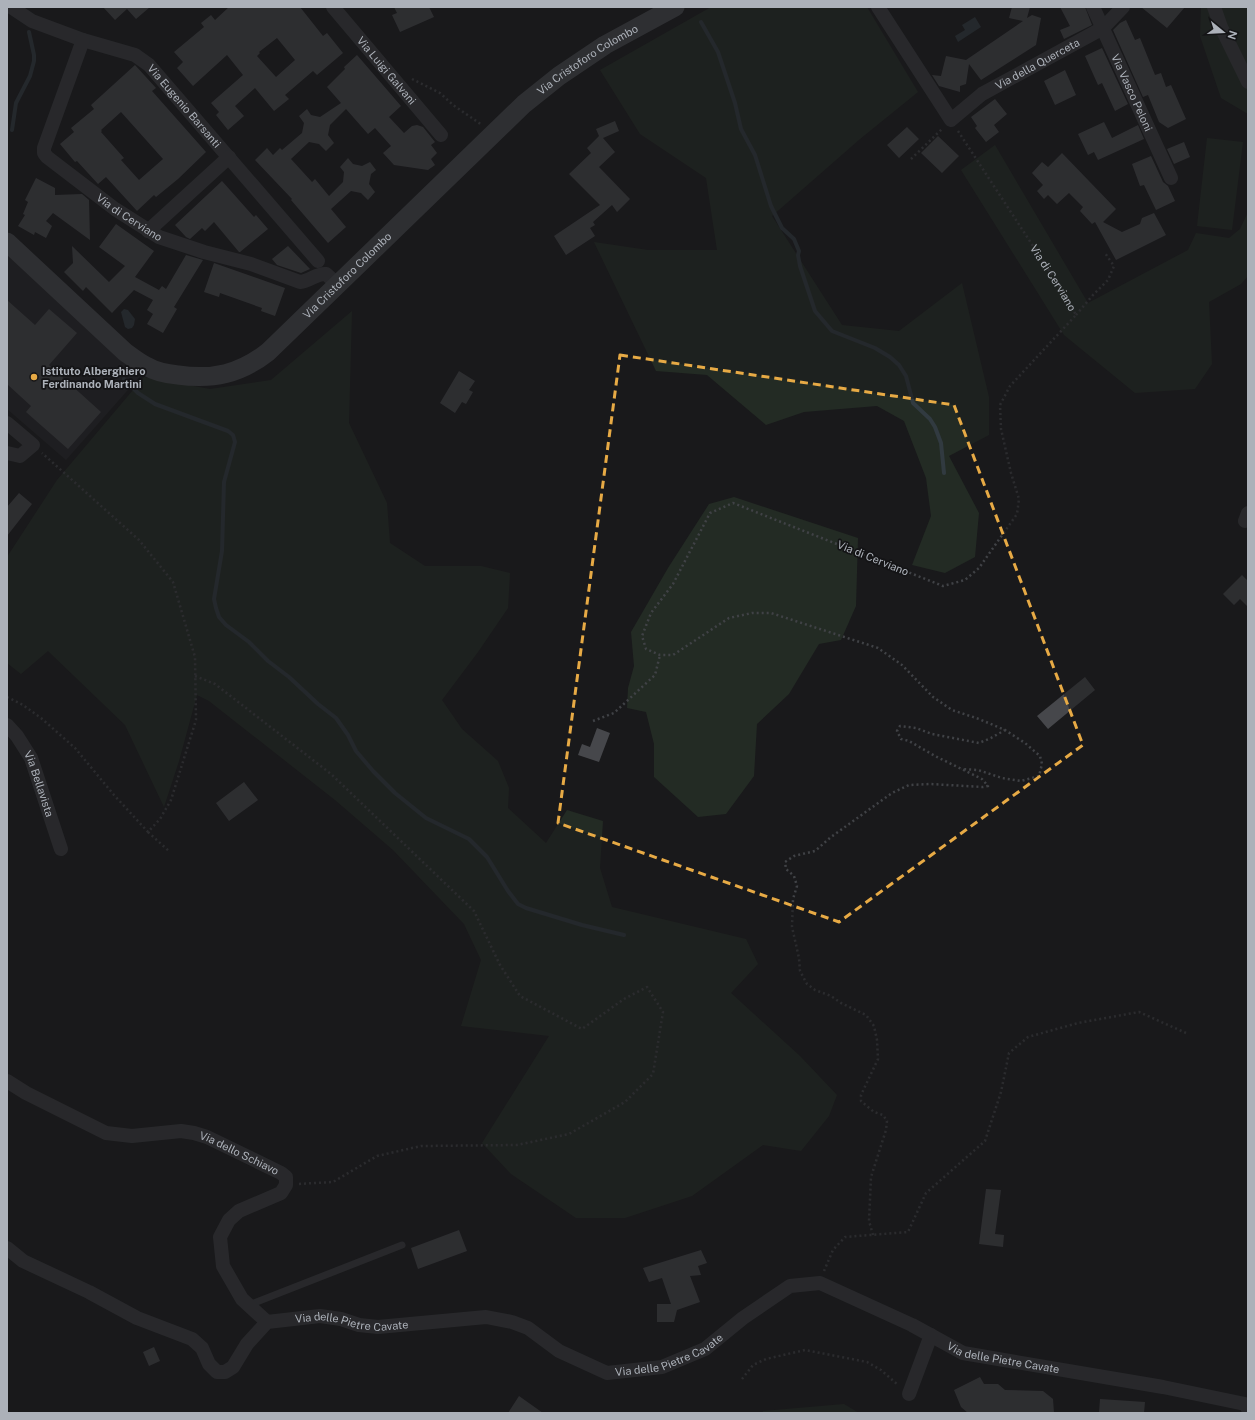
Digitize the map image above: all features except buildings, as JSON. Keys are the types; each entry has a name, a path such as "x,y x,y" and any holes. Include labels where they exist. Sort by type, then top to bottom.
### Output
{"main road":[{"name":"Via Cristoforo Colombo","path":"7,242 135,360 146,367 160,372 193,377 207,377 231,372 258,360 268,352 524,104 559,76 605,45 674,7"}],"street":[{"name":"Via Eugenio Barsanti","path":"11,7 32,21 84,40 135,55 149,65 318,261"},
{"name":"Via Luigi Galvani","path":"332,7 441,135"},
{"path":"878,7 951,120"},
{"name":"Via Vasco Peloni","path":"1093,7 1170,178"},
{"name":"Via della Querceta","path":"951,120 982,94 1103,28 1123,7"},
{"path":"1214,7 1221,26 1248,82"},
{"name":"Via di Cerviano","path":"84,40 44,148 44,153 51,161 115,209 159,238 251,264 300,282 306,282 324,273 337,284"},
{"path":"148,231 229,157"},
{"path":"7,423 33,445 20,456 7,453"},
{"name":"Via Bellavista","path":"7,725 18,736 31,758 61,849"},
{"name":"Via dello Schiavo","path":"7,1081 26,1093 106,1133 132,1136 181,1131 207,1137 281,1173 286,1178 286,1185 281,1193 240,1211 229,1220 220,1237 223,1266 242,1299 267,1322"},
{"path":"7,1248 22,1261 89,1292 137,1318 192,1339 202,1348 209,1364 217,1372 225,1372 233,1367 247,1344 267,1322"},
{"name":"Via delle Pietre Cavate","path":"267,1322 320,1316 341,1319 359,1325 378,1327 486,1317 512,1322 528,1328 559,1350 607,1373 662,1367 705,1349 743,1318 790,1286 820,1283 912,1324 963,1353 1163,1387 1245,1404 1248,1409"},
{"path":"909,1394 931,1335"}],"lane":[{"path":"250,1305 402,1245"}],"path":[{"path":"391,76 407,77 425,85 440,93 453,105 478,121"},
{"path":"910,159 951,120"},
{"name":"Via di Cerviano","path":"660,655 646,649 642,636 651,613 672,584 710,513 733,503 942,586 965,580 979,568 1017,514 1019,499 1011,473 1001,429 1000,405 1010,386 1076,315 1063,292 951,120"},
{"path":"1076,315 1108,280 1114,266 1105,253"},
{"path":"33,445 139,540 173,582 195,657 196,720 171,800 160,819 148,832"},
{"path":"593,721 614,712 655,675 660,655 673,655 729,618 752,612 771,613 878,648 902,665 933,697 952,710 980,719 1005,730 1025,743 1040,756 1042,764 1039,776 1021,781 1002,778 978,770 961,769"},
{"path":"195,676 215,684 331,774 474,911 500,965 520,996 582,1029 624,999 647,987 663,1012 653,1074 626,1102 569,1134 517,1145 421,1146 378,1156 333,1182 286,1185"},
{"path":"7,697 23,705 76,748 114,795 148,832 170,852"},
{"path":"873,1235 869,1221 870,1177 886,1130 887,1121 883,1115 874,1112 861,1101 861,1095 878,1059 877,1040 874,1026 866,1015 841,1003 831,996 815,990 807,984 800,970 799,958 792,927 793,899 797,886 794,876 786,869 785,862 794,856 816,851 831,837 892,793 909,785 930,784 988,786 982,778 935,756 909,741 901,739 897,731 900,726 916,728 932,734 979,743 1005,730"},
{"path":"820,1283 833,1250 845,1237 908,1232 926,1193 985,1141 1001,1092 1009,1053 1028,1037 1078,1023 1139,1012 1186,1033"},
{"path":"742,1379 753,1366 766,1359 805,1350 868,1362 881,1370 909,1394"}],"highlighted area":[{"path":"620,355 954,405 1083,745 839,922 558,823"}],"shaded area":[{"path":"711,7 867,7 918,92 860,139 772,216 842,325 899,331 962,283 989,397 989,435 949,456 979,513 975,557 945,573 912,565 931,516 926,478 904,421 877,406 804,412 766,425 707,375 656,371 594,242 648,250 717,250 706,178 640,134 600,70"},
{"path":"1201,7 1248,7 1248,114 1221,98 1200,36"},
{"path":"975,17 981,27 958,42 955,36 965,30 962,25"},
{"path":"1207,138 1243,142 1232,230 1197,226"},
{"path":"995,145 1088,303 1188,250 1196,233 1229,238 1240,229 1248,212 1248,276 1241,284 1209,302 1212,364 1195,389 1135,393 1064,335 961,170"},
{"path":"7,252 142,374 66,460 7,409"},
{"path":"124,309 128,310 135,319 132,328 128,329 125,327 121,312"},
{"path":"352,311 349,423 387,503 390,543 425,566 481,566 510,573 508,608 478,652 442,700 462,729 498,761 509,788 508,808 546,843 567,810 603,821 600,868 612,907 746,939 758,964 731,993 800,1056 837,1095 829,1116 801,1151 763,1145 692,1196 625,1218 576,1218 511,1174 482,1143 549,1036 461,1026 481,960 464,924 393,850 335,800 209,701 197,695 179,761 164,807 125,725 48,651 21,674 7,663 7,557 57,480 144,377 210,389 271,380"},
{"path":"734,497 858,538 856,606 841,640 819,644 789,694 757,724 754,776 726,814 698,817 654,777 654,744 646,712 627,708 628,688 634,666 631,632 668,568 709,504"},
{"path":"844,1404 859,1413 762,1413 763,1411"}],"waterway":[{"path":"701,22 718,52 735,103 741,129 755,155 771,206 782,228 794,239 799,251 798,255 800,266 815,311 832,331 875,348 890,357 899,365 906,376 913,403 930,419 935,427 941,443 944,473"},
{"path":"12,130 16,103 30,76 34,61 29,32"},
{"path":"124,379 138,393 155,404 228,431 233,435 235,442 224,482 222,551 214,599 219,617 226,625 249,642 268,661 289,677 318,704 336,718 348,735 356,751 395,793 426,818 469,839 487,857 518,904 526,908 582,925 624,935"}],"place":[{"name":"Istituto Alberghiero Ferdinando Martini","path":"34,377"}]}
